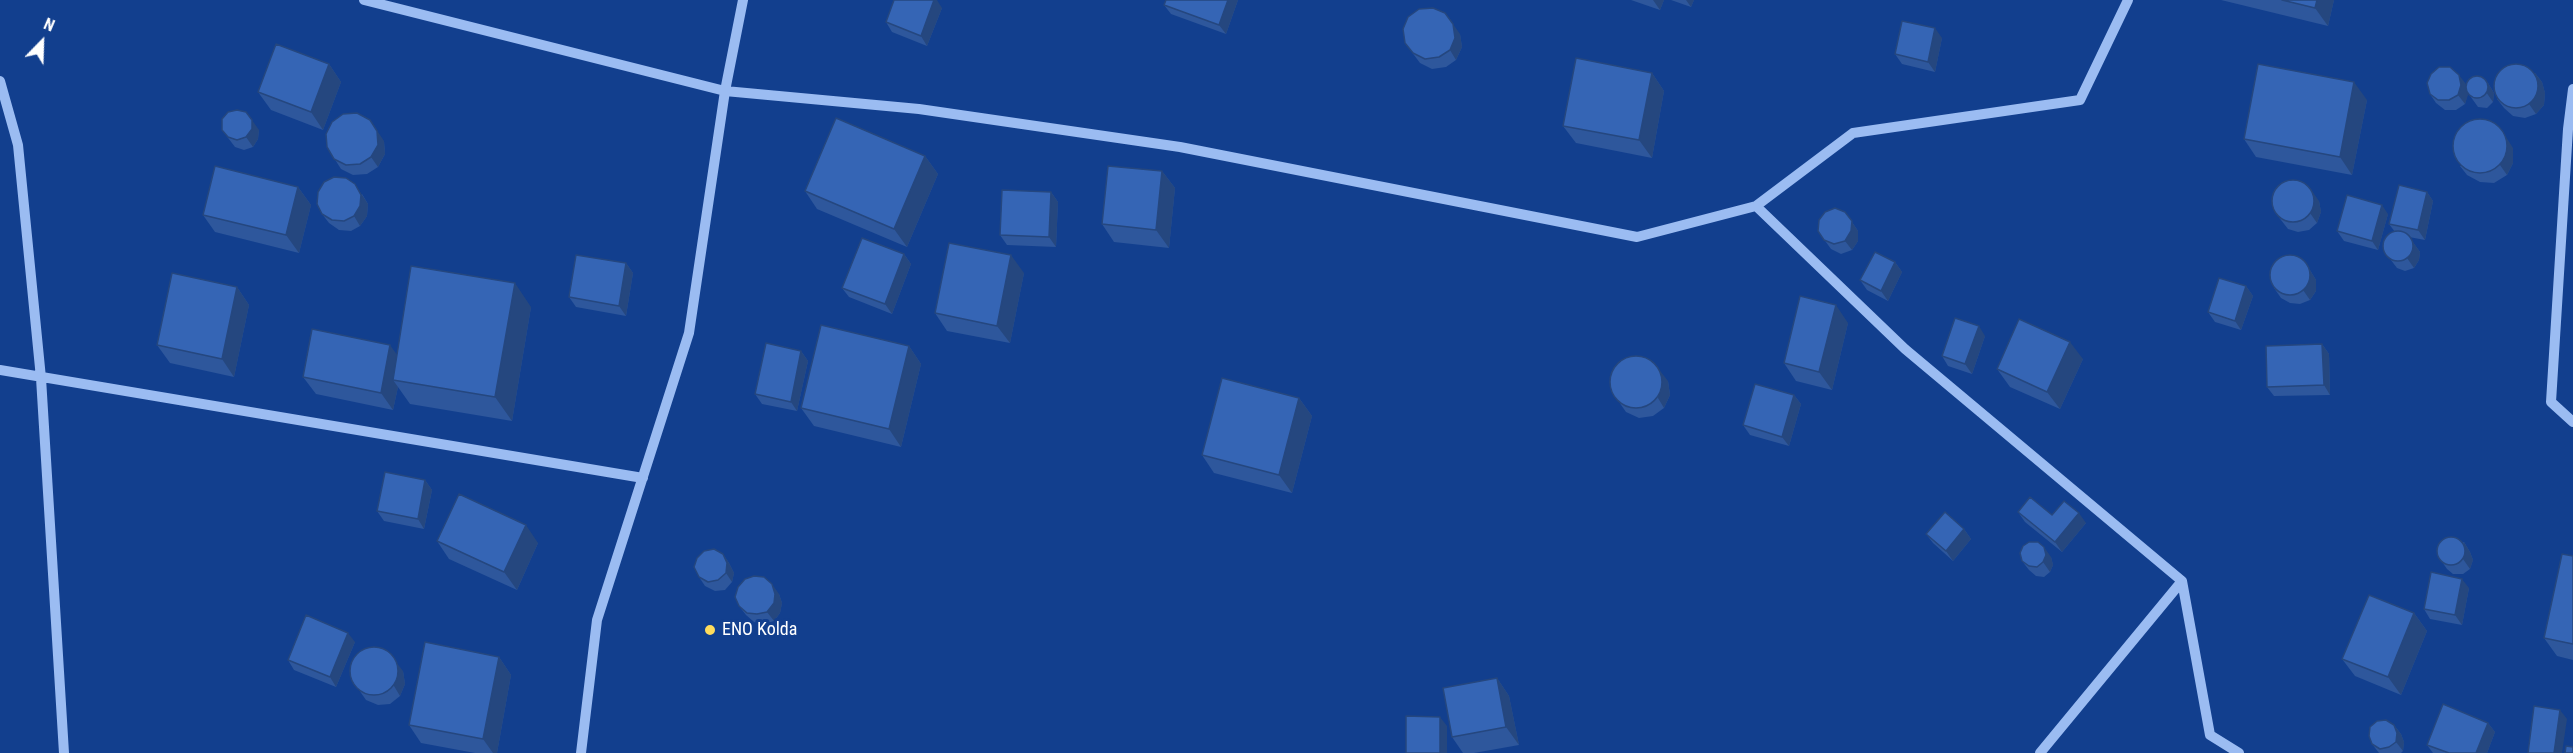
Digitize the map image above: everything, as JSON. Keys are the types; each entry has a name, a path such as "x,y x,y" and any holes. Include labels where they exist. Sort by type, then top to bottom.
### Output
{"street":[{"path":"364,0 725,91 919,109 1180,147 1636,237 1756,206 1853,133 2080,100 2128,0"},
{"path":"581,753 597,620 689,333 725,91 743,0"},
{"path":"0,81 18,145 41,378 64,753"},
{"path":"2573,89 2568,129 2551,402 2573,422"},
{"path":"1756,206 1905,349 2182,581 2210,735 2239,753"},
{"path":"0,370 644,478"},
{"path":"2040,753 2182,581"}],"building":[{"path":"894,0 934,0 921,36 886,22"},
{"path":"1166,0 1228,0 1219,25 1164,5"},
{"path":"2282,0 2317,0 2315,8"},
{"path":"1433,8 1445,13 1453,24 1455,38 1450,50 1439,57 1425,59 1413,53 1405,43 1403,29 1408,17 1419,9"},
{"path":"1902,21 1935,28 1928,62 1895,54"},
{"path":"276,44 329,64 311,112 258,92"},
{"path":"1576,58 1652,73 1639,140 1563,126"},
{"path":"2258,64 2354,82 2340,157 2244,139"},
{"path":"2516,64 2525,65 2532,70 2537,77 2537,95 2532,102 2525,107 2516,108 2507,107 2500,102 2495,95 2494,86 2495,77 2500,70 2507,65"},
{"path":"2439,67 2450,67 2459,75 2461,85 2458,95 2449,100 2438,100 2430,94 2427,83 2431,74"},
{"path":"2477,76 2485,79 2488,87 2485,95 2477,98 2469,95 2466,87 2469,79"},
{"path":"237,110 246,112 252,120 252,129 246,137 237,140 228,137 222,130 222,119 228,112"},
{"path":"357,113 370,120 377,131 378,145 371,157 360,164 346,165 334,159 327,147 326,134 332,122 343,114"},
{"path":"836,118 925,156 894,229 805,191"},
{"path":"2480,119 2490,121 2499,127 2505,136 2507,146 2505,156 2499,165 2490,171 2480,173 2470,171 2461,165 2455,156 2453,146 2455,136 2461,127 2470,121"},
{"path":"215,166 298,187 286,235 203,215"},
{"path":"1108,166 1162,171 1156,230 1102,224"},
{"path":"334,177 346,178 355,184 361,195 360,206 354,216 344,221 332,220 322,214 317,204 318,192 324,182"},
{"path":"2293,180 2308,186 2314,201 2308,216 2293,222 2278,216 2272,201 2278,186"},
{"path":"2399,185 2427,192 2418,230 2389,224"},
{"path":"1002,190 1051,192 1049,237 1000,235"},
{"path":"2347,195 2382,205 2372,241 2337,231"},
{"path":"1835,208 1845,212 1852,221 1851,231 1845,241 1834,244 1824,240 1818,231 1819,220 1825,212"},
{"path":"2398,231 2408,236 2413,246 2408,256 2398,261 2388,256 2383,246 2388,236"},
{"path":"862,238 904,254 885,304 842,288"},
{"path":"949,243 1011,255 997,326 935,313"},
{"path":"1875,252 1895,262 1881,291 1860,280"},
{"path":"576,255 626,263 619,306 569,297"},
{"path":"2290,255 2304,261 2310,275 2304,289 2290,295 2276,289 2270,275 2276,261"},
{"path":"411,266 515,283 495,397 393,380"},
{"path":"172,273 237,287 222,359 157,345"},
{"path":"2219,278 2246,286 2235,321 2208,312"},
{"path":"1800,296 1836,305 1819,372 1784,363"},
{"path":"1955,318 1979,326 1965,364 1942,356"},
{"path":"2019,319 2070,342 2047,392 1997,369"},
{"path":"821,325 909,346 889,429 801,408"},
{"path":"312,329 390,345 381,393 303,377"},
{"path":"766,343 801,351 791,402 755,394"},
{"path":"2322,344 2324,385 2267,387 2266,346"},
{"path":"1631,356 1641,356 1651,360 1658,367 1662,382 1658,397 1651,404 1641,408 1631,408 1621,404 1614,397 1610,387 1610,377 1614,367 1621,360"},
{"path":"1222,378 1299,398 1279,475 1202,455"},
{"path":"1755,384 1794,395 1782,437 1743,425"},
{"path":"385,472 425,480 418,519 377,511"},
{"path":"459,494 526,525 504,572 437,541"},
{"path":"2030,497 2052,515 2064,501 2079,513 2055,542 2018,512"},
{"path":"1945,512 1964,529 1946,551 1926,534"},
{"path":"2451,537 2461,541 2465,551 2461,561 2451,565 2441,561 2437,551 2441,541"},
{"path":"2029,542 2038,542 2044,547 2046,555 2037,567 2029,566 2022,561 2020,553 2023,546"},
{"path":"714,549 723,554 727,563 726,573 718,580 708,582 699,577 694,567 697,558 704,551"},
{"path":"2562,554 2573,556 2573,644 2544,638"},
{"path":"2431,572 2462,579 2455,615 2424,609"},
{"path":"754,576 764,577 772,584 775,594 774,603 767,612 747,613 739,606 735,597 738,587 745,579"},
{"path":"2369,595 2414,613 2388,677 2342,659"},
{"path":"306,615 348,633 330,677 288,660"},
{"path":"425,642 499,657 483,739 409,725"},
{"path":"374,647 391,654 398,671 391,688 374,695 357,688 350,671 357,654"},
{"path":"1497,678 1506,727 1452,737 1443,688"},
{"path":"2443,704 2488,723 2476,753 2449,753 2427,745"},
{"path":"2534,706 2560,710 2554,753 2528,753"},
{"path":"1406,716 1440,717 1440,753 1406,753"},
{"path":"2386,720 2394,725 2397,733 2396,742 2380,749 2372,744 2369,736 2370,727 2377,721"},
{"path":"2566,746 2573,747 2573,753 2565,753"}],"place":[{"name":"ENO Kolda","path":"710,630"}]}
